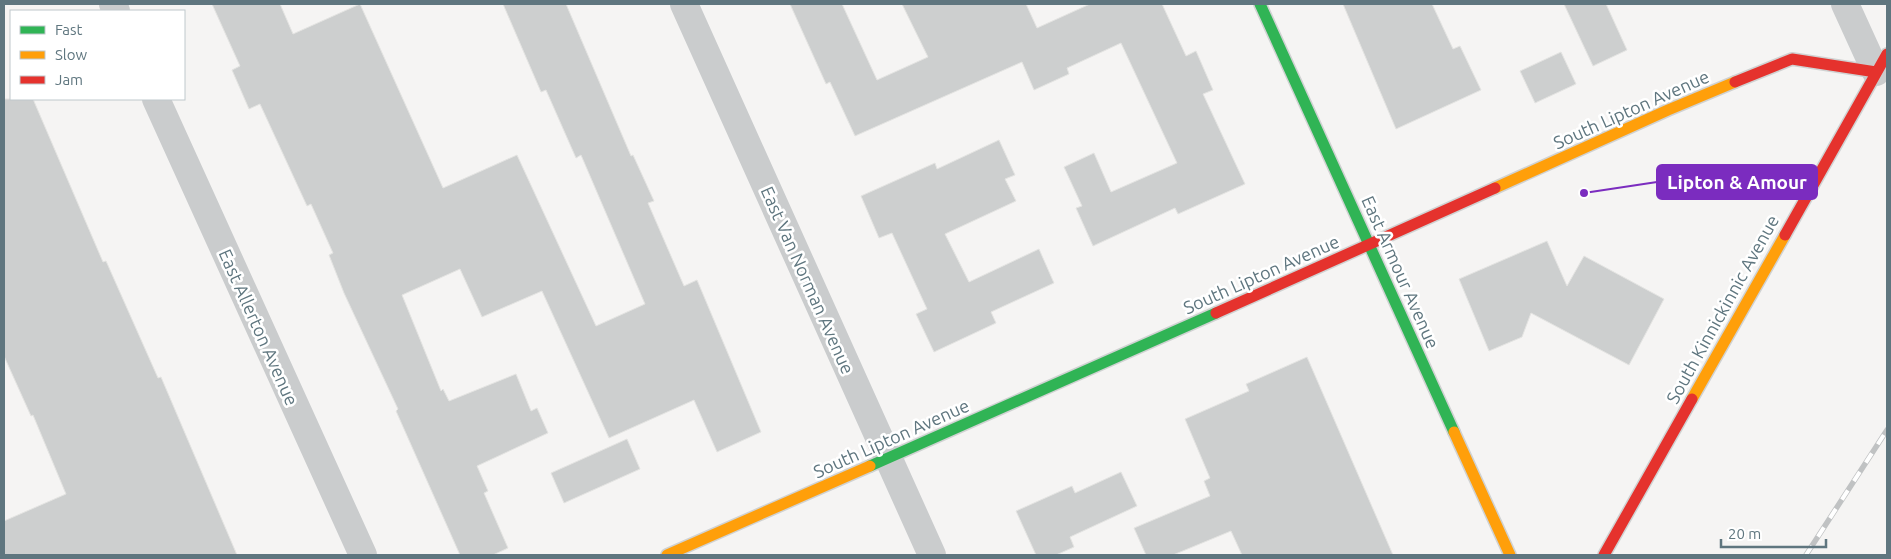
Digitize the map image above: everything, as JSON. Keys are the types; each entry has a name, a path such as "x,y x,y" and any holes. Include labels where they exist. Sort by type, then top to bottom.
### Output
{"street":[{"name":"East Van Norman Avenue","path":"684,4 932,555"},
{"name":"East Armour Avenue","path":"1260,4 1510,555"},
{"path":"1845,4 1881,63"},
{"name":"South Lipton Avenue","path":"667,555 1370,245 1668,110 1792,59 1881,63"},
{"name":"South Kinnickinnic Avenue","path":"1604,555 1881,63"},
{"name":"East Allerton Avenue","path":"156,100 363,555"}],"building":[{"path":"212,4 280,4 293,34 360,4 443,188 517,155 596,326 645,304 581,155 576,158 546,90 541,92 503,4 566,4 631,156 633,155 654,201 648,203 684,286 697,280 761,432 717,452 694,400 609,438 542,291 482,317 460,269 402,295 441,391 443,389 449,401 516,374 531,411 537,408 548,433 477,466 488,491 484,493 508,548 493,555 460,555 396,411 398,409 344,293 329,255 333,253 311,204 307,206 260,104 249,109 232,70 240,66"},
{"path":"790,4 842,4 877,80 928,57 902,4 1026,4 1037,28 1090,4 1162,4 1186,56 1196,51 1213,90 1203,94 1245,184 1178,214 1175,208 1093,246 1076,208 1082,206 1064,167 1094,153 1111,192 1177,163 1121,43 1067,68 1069,74 1034,90 1022,62 855,136 830,82 826,84"},
{"path":"1343,4 1432,4 1453,49 1460,46 1481,90 1396,129"},
{"path":"1564,4 1606,4 1627,50 1593,66"},
{"path":"1561,52 1576,84 1535,103 1520,71"},
{"path":"4,99 33,100 103,262 106,261 158,378 161,377 237,555 4,555 4,521 66,494 33,415 31,416 4,356"},
{"path":"999,140 1015,175 1005,179 1016,201 945,234 969,282 1039,249 1054,283 991,312 996,323 934,352 916,314 927,309 892,233 879,238 861,196 935,163 937,169"},
{"path":"1547,241 1567,286 1584,256 1664,299 1629,365 1531,313 1522,337 1489,351 1459,279"},
{"path":"1307,357 1393,555 1242,555 1231,531 1173,555 1146,555 1134,528 1210,496 1204,481 1210,478 1185,419 1249,391 1246,384"},
{"path":"627,439 640,469 564,503 551,473"},
{"path":"1121,472 1137,506 1070,537 1074,547 1056,555 1036,555 1016,511 1072,486 1075,493"}],"railway":[{"path":"1806,555 1887,430"}],"traffic: fast":[{"path":"1260,4 1454,432"},
{"path":"870,466 1216,313"}],"traffic: slow":[{"path":"1495,188 1735,82"},
{"path":"1692,399 1785,235"},
{"path":"1454,432 1510,555"},
{"path":"667,555 870,466"}],"traffic: jam":[{"path":"1785,235 1887,54"},
{"path":"1735,82 1792,59 1876,72"},
{"path":"1216,313 1495,188"},
{"path":"1604,555 1692,399"}],"place":[{"name":"Lipton & Amour","path":"1584,193"}]}
